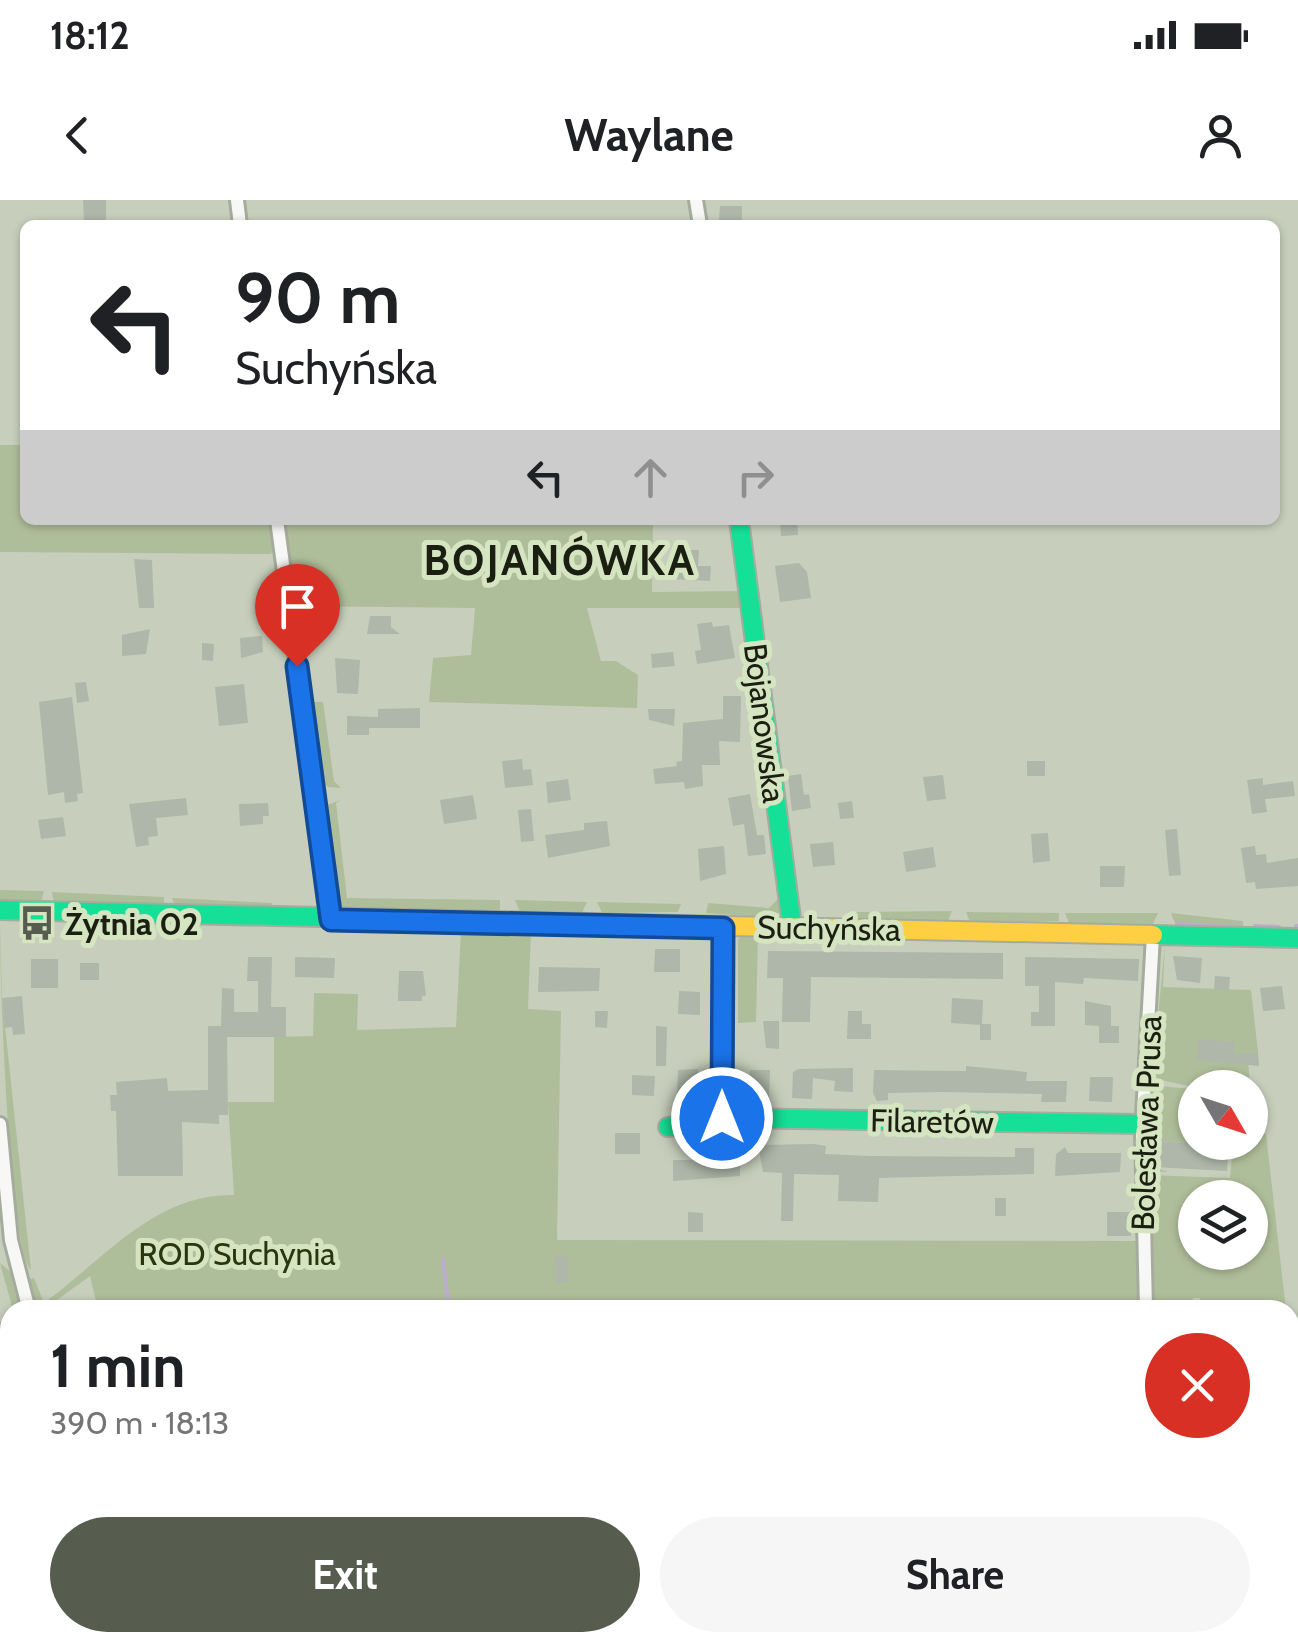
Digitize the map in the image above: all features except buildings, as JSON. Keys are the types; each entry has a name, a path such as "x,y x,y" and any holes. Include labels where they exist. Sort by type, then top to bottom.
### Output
{"street":[{"path":"278,525 331,920"},
{"name":"Bojanowska","path":"740,525 792,926"},
{"name":"Suchyńska","path":"0,910 1298,938"},
{"path":"722,1118 723,928"},
{"name":"Bolesława Prusa","path":"1146,1300 1142,1124 1153,935"},
{"name":"Filaretów","path":"668,1127 722,1118 1142,1124"},
{"path":"0,1124 11,1240 26,1300"}],"green space":[{"path":"0,445 20,445 20,525 274,525 276,550 270,554 0,552"},
{"path":"283,525 653,525 652,592 742,591 745,608 587,608 601,661 616,661 638,675 637,708 429,702 433,658 471,655 475,608 293,606"},
{"path":"307,702 323,702 334,781 341,788 328,787 316,778"},
{"path":"341,800 336,803 347,898 500,900 500,911 338,909 324,812 327,805"},
{"path":"0,890 44,891 41,904 0,902"},
{"path":"52,892 164,897 164,904 54,903"},
{"path":"781,896 784,908 773,918 706,913 708,903 769,908"},
{"path":"172,898 272,903 271,908 175,906"},
{"path":"515,900 587,902 582,913 520,912"},
{"path":"597,902 681,904 678,912 602,913"},
{"path":"952,911 948,921 856,921 856,912"},
{"path":"966,912 1059,913 1059,921 970,922"},
{"path":"1065,913 1158,913 1152,926 1069,923"},
{"path":"1171,913 1243,921 1243,927 1176,926"},
{"name":"ROD Suchynia","path":"461,931 531,932 528,1009 561,1011 557,1240 1136,1241 1138,1300 96,1300 90,1276 57,1300 48,1300 155,1217 206,1197 234,1195 228,1102 274,1102 274,1037 313,1036 314,993 358,994 357,1030 456,1027"},
{"path":"758,936 756,1022 738,1023 738,939"},
{"path":"1165,944 1163,987 1251,990 1258,1052 1247,1054 1249,1070 1178,1070 1178,1084 1152,1078"},
{"path":"2,999 31,1270 23,1250 11,1163"},
{"path":"1152,1085 1178,1088 1178,1142 1154,1141 1153,1167 1168,1172 1149,1171"},
{"path":"1268,1152 1285,1300 1152,1300 1148,1175 1230,1178 1232,1160 1268,1160"},
{"path":"0,1263 11,1272 21,1300 10,1300"},
{"path":"34,1278 43,1300 35,1300 30,1279"}],"waterway":[{"path":"1177,924 1240,927"},
{"path":"1255,926 1279,927"},
{"path":"443,1259 448,1300"}],"traffic: fast":[{"path":"740,525 792,926"},
{"path":"0,910 679,925"},
{"path":"1153,935 1298,938"},
{"path":"668,1127 722,1118 1142,1124"}],"traffic: slow":[{"path":"679,925 1153,935"}],"place":[{"name":"Żytnia 02","path":"37,923"}],"district":[{"name":"BOJANÓWKA","path":"560,560"}],"route":[{"path":"297,666 331,920 723,928 722,1118"}]}
